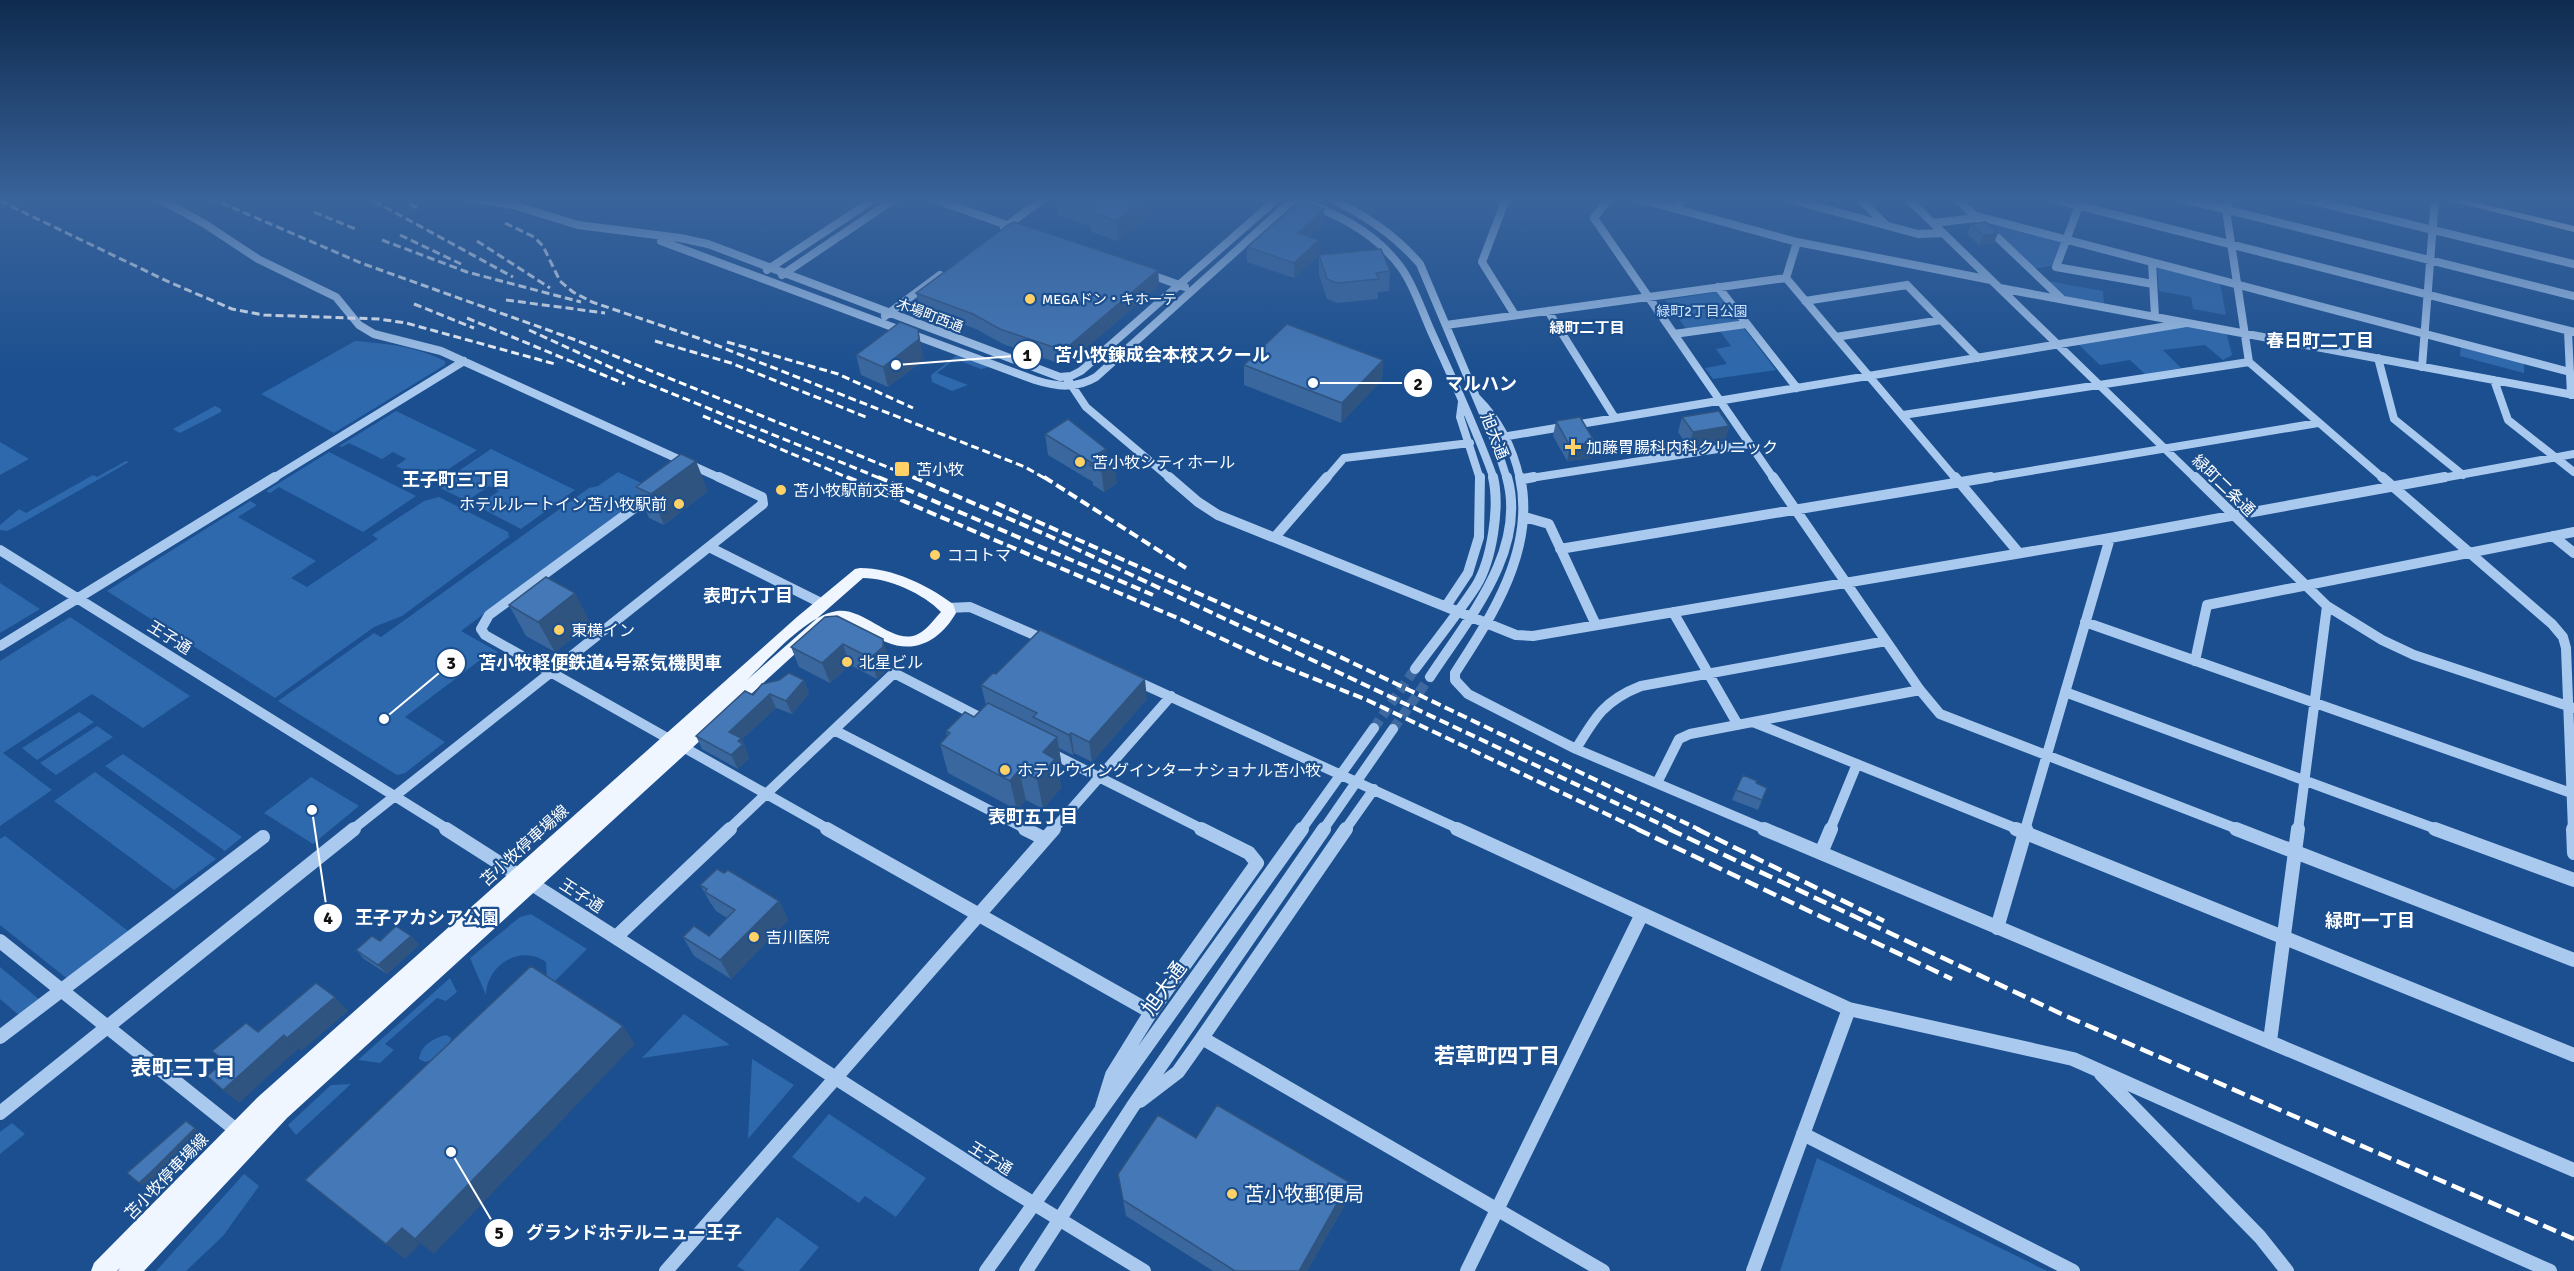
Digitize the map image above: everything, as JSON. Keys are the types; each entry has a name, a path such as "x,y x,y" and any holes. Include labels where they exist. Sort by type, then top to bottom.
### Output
{"main road":[{"name":"苫小牧停車場線","path":"102,1271 244,1136 280,1111 526,879 676,743 814,628 860,573 870,572 884,576 921,592 948,608"},
{"path":"828,611 849,617 901,642 913,642 924,638 950,614 948,608"},
{"name":"苫小牧停車場線","path":"129,1271 244,1136"}],"street":[{"path":"0,1113 550,671 763,504 762,497 464,361 441,351 374,334 359,325 336,297 255,257"},
{"name":"木場町西通","path":"706,257 1048,384 1072,387"},
{"name":"木場町西通","path":"744,257 888,314 1055,376 1066,377"},
{"path":"757,277 786,257"},
{"path":"772,281 808,257"},
{"path":"1211,257 1081,371 1066,377 1086,406 1198,502 1218,515 1516,634 1533,636 1846,583 2393,488 2574,454"},
{"path":"1072,387 1096,377 1230,257"},
{"name":"旭大通","path":"1393,257 1403,270 1462,400 1494,480 1495,505 1492,541 1477,584 1415,669"},
{"name":"旭大通","path":"1414,257 1446,325 1495,441 1508,481 1510,518 1506,547 1495,577 1430,677"},
{"path":"1484,257 1482,262 1515,315"},
{"path":"1621,257 1920,690 1934,708 1948,719 2574,960"},
{"path":"1786,278 1792,257"},
{"path":"1875,257 1991,280"},
{"name":"緑町二条通","path":"1968,257 2327,606 2382,640 2414,655 2571,707"},
{"path":"2018,257 2062,299"},
{"path":"2059,257 2056,267 2153,284"},
{"path":"2134,257 2570,372"},
{"path":"2233,257 2249,362 2568,637 2566,648 2571,707 2574,854"},
{"path":"1999,288 2572,395 2571,331 2282,257"},
{"path":"2419,257 2574,296"},
{"path":"2546,257 2574,264"},
{"path":"2422,367 2430,260"},
{"path":"2152,262 2155,317"},
{"path":"1909,264 1907,285 1978,358"},
{"path":"1136,270 1194,290"},
{"path":"878,321 945,272"},
{"path":"1446,325 1786,278"},
{"path":"1786,278 2019,553"},
{"path":"1805,301 1907,285"},
{"path":"1718,287 1797,388"},
{"path":"1548,311 1616,418"},
{"path":"1836,337 1941,320"},
{"path":"1508,436 2186,323"},
{"path":"1674,334 1746,324"},
{"path":"2378,358 2394,420 2463,475"},
{"path":"0,646 464,361"},
{"path":"1903,416 2249,362"},
{"path":"2494,380 2508,420 2574,472"},
{"path":"1477,398 1492,412 1508,436 1523,479 1525,517 1520,545 1507,585 1483,621 1455,673 1455,680 1460,688 1576,749 2574,1170"},
{"path":"1449,607 1468,573 1479,537 1480,478 1460,417 1462,400"},
{"path":"1560,549 2318,423"},
{"path":"1275,537 1344,458 1470,442"},
{"path":"1523,479 1750,444"},
{"path":"681,473 691,466"},
{"path":"662,487 483,622 481,628 485,635 1151,1012"},
{"path":"1525,517 1549,524 1596,625"},
{"path":"2195,661 2207,604 2574,532"},
{"path":"2553,536 2574,553"},
{"path":"1996,928 2110,538"},
{"path":"709,547 828,611"},
{"name":"王子通","path":"0,550 526,879 1033,1203 1144,1271"},
{"path":"2270,1041 2327,606"},
{"path":"948,608 970,607 1054,644"},
{"path":"1673,612 1738,725"},
{"path":"2085,622 2573,794"},
{"path":"1576,749 1600,709 1616,695 1641,686 1886,641"},
{"path":"1118,672 1849,1009 2051,1053 2096,1069 2550,1271"},
{"path":"616,936 894,674 996,726"},
{"path":"1657,783 1678,739 1690,734 1920,690"},
{"path":"2065,692 2574,880"},
{"path":"666,1271 1171,696"},
{"path":"1753,722 2574,1055"},
{"name":"旭大通","path":"986,1271 1374,728"},
{"path":"1026,1271 1133,1106 1393,729"},
{"path":"834,730 1045,839"},
{"path":"1037,746 1249,853 1257,863 1151,1012 1112,1075 1102,1107"},
{"path":"1821,853 1857,764"},
{"path":"1133,1106 1178,1072 1374,789"},
{"path":"0,1037 263,837"},
{"path":"1467,1271 1642,914"},
{"path":"0,941 244,1136"},
{"path":"1753,1271 1849,1009"},
{"path":"1202,1038 1603,1271"},
{"path":"2096,1069 2260,1237 2287,1271"},
{"path":"1803,1134 2073,1271"}],"green space":[{"path":"2022,257 2057,257 2054,265 2034,269"},
{"path":"2157,267 2220,283 2226,315 2193,309 2191,297 2159,291"},
{"path":"2048,281 2103,291 2104,304 2067,297"},
{"name":"緑町2丁目公園","path":"1717,292 1740,322 1687,330 1665,300"},
{"path":"2185,326 2227,335 2232,355 2223,360 2205,345 2163,350 2181,368 2145,374 2130,360 2100,365 2078,344"},
{"path":"1743,327 1776,370 1713,379 1705,368 1727,364 1716,349 1731,346 1719,330"},
{"path":"355,341 411,349 445,361 445,365 334,433 261,394"},
{"path":"2461,344 2524,361 2524,373 2460,356"},
{"path":"956,356 966,357 989,367 981,369 955,359 937,373 968,385 952,391 932,382 931,375"},
{"path":"215,406 221,409 221,412 180,433 173,429"},
{"path":"396,411 477,450 434,479 426,481 396,466 406,459 393,452 382,459 349,443 342,447 339,446"},
{"path":"0,442 29,459 0,475"},
{"path":"491,449 575,490 521,529 477,506 499,491 489,486 467,501 440,488 441,483"},
{"path":"329,452 416,496 363,532 279,487 270,493 266,491"},
{"path":"126,461 129,462 15,527 7,531 0,530 0,525 19,509 26,513 93,475 97,477"},
{"path":"618,472 652,488 461,631 498,652 488,660 484,657 405,717 445,742 405,773 397,775 278,701 374,633 381,637 589,488 598,486"},
{"path":"439,497 508,532 509,537 402,616 374,627 275,698 107,591 250,501 257,505 238,517 316,561 291,578 307,587 378,539 372,535 424,501"},
{"path":"0,583 40,609 0,633"},
{"path":"70,617 190,696 143,728 92,694 3,753 52,790 0,826 0,661"},
{"path":"79,712 94,722 37,760 22,748"},
{"path":"97,726 113,737 56,775 40,763"},
{"path":"123,754 242,837 225,851 105,766"},
{"path":"95,772 216,859 174,890 54,801"},
{"path":"311,777 359,806 313,844 264,813"},
{"path":"5,836 132,934 70,981 0,925 0,839"},
{"path":"531,914 587,949 553,983 547,979 546,962 536,957 526,955 507,960 492,975 486,995 470,958 520,917"},
{"path":"0,967 40,1000 20,1016 0,999"},
{"path":"450,978 457,992 446,1001 437,998 385,1044 394,1050 380,1063 358,1060"},
{"path":"684,1014 730,1045 642,1058"},
{"path":"446,1035 451,1038 450,1042 441,1054 425,1062 419,1059 422,1050 429,1043"},
{"path":"752,1059 794,1085 748,1139"},
{"path":"351,1084 296,1135 288,1125 331,1085"},
{"path":"829,1114 926,1178 896,1217 865,1196 859,1203 792,1157"},
{"path":"12,1123 25,1134 0,1154 0,1132"},
{"path":"1817,1158 2047,1271 1780,1271"},
{"path":"244,1174 259,1186 223,1236 186,1271 156,1271"},
{"path":"777,1217 819,1247 799,1271 745,1271 737,1266"}],"building":[{"path":"964,257 1120,257 1158,270 1070,345 1056,348 1000,329 973,314 916,293"},
{"path":"1277,257 1300,257 1294,263"},
{"path":"1320,257 1384,257 1390,271 1376,273 1379,279 1337,283 1327,279"},
{"path":"900,322 918,329 919,339 883,367 856,355"},
{"path":"1287,324 1383,360 1342,403 1244,365"},
{"path":"1719,411 1729,426 1693,432 1682,417"},
{"path":"1580,417 1595,442 1570,446 1556,421"},
{"path":"1068,419 1106,449 1099,453 1114,462 1101,471 1045,434"},
{"path":"681,454 696,461 651,494 636,487"},
{"path":"546,577 575,593 538,622 509,605"},
{"path":"837,616 883,639 883,647 870,658 843,644 822,663 791,647 825,617"},
{"path":"1040,630 1145,679 1089,742 1033,717 1037,713 981,685 993,673 996,674"},
{"path":"789,673 804,680 786,701 770,694 729,732 741,738 738,741 743,744 731,755 696,736 745,691 753,695 762,684 779,680"},
{"path":"988,703 1057,737 1043,752 1055,759 1037,779 1019,770 1010,781 940,744 950,733 946,731 965,712 974,717"},
{"path":"1743,775 1767,788 1762,800 1736,790"},
{"path":"717,869 724,873 728,870 779,901 720,960 683,937 694,926 709,936 735,910 705,892 707,889 700,885"},
{"path":"396,926 411,936 378,965 356,950 372,936 380,941"},
{"path":"531,966 623,1026 415,1239 402,1228 386,1244 305,1180"},
{"path":"316,983 335,997 287,1038 284,1035 223,1090 207,1076 225,1061 212,1051 246,1023 258,1032"},
{"name":"苫小牧郵便局","path":"1217,1105 1349,1182 1299,1271 1235,1271 1123,1200 1118,1174 1158,1115 1196,1138"},
{"path":"186,1121 195,1128 139,1183 127,1173"}],"tunnel":[{"path":"1374,728 1415,669"},
{"path":"1393,729 1430,677"}],"railway":[{"path":"117,257 232,309 264,315 379,319 406,323 555,364"},
{"path":"348,257 573,339 917,479"},
{"path":"428,257 467,272 581,302"},
{"path":"447,257 461,264"},
{"path":"477,257 513,277"},
{"path":"502,257 550,288"},
{"path":"548,257 560,281 573,292 592,302 698,338 1025,467 1046,479"},
{"path":"506,300 605,313"},
{"path":"414,304 474,328"},
{"path":"467,318 625,384"},
{"path":"529,330 636,379 882,479"},
{"path":"655,341 731,363 866,417"},
{"path":"727,342 838,374 913,408"},
{"path":"703,416 851,479"},
{"path":"847,477 1180,619 1265,659 1367,700 1640,830"},
{"path":"878,477 1153,595"},
{"path":"913,477 1049,536 1673,830"},
{"path":"1044,477 1186,568"},
{"path":"996,503 1332,653 1700,830"},
{"path":"1637,829 1952,979"},
{"path":"1669,829 2066,1016 2574,1239"},
{"path":"1697,829 1884,921"}],"place":[{"name":"MEGAドン・キホーテ","path":"1030,299"},
{"name":"苫小牧錬成会本校スクール","path":"896,365"},
{"name":"マルハン","path":"1313,383"},
{"name":"加藤胃腸科内科クリニック","path":"1573,447"},
{"name":"苫小牧シティホール","path":"1080,462"},
{"name":"苫小牧","path":"902,469"},
{"name":"苫小牧駅前交番","path":"781,490"},
{"name":"ホテルルートイン苫小牧駅前","path":"679,504"},
{"name":"ココトマ","path":"935,555"},
{"name":"東横イン","path":"559,630"},
{"name":"北星ビル","path":"847,662"},
{"name":"苫小牧軽便鉄道4号蒸気機関車","path":"384,719"},
{"name":"ホテルウイングインターナショナル苫小牧","path":"1005,770"},
{"name":"王子アカシア公園","path":"312,810"},
{"name":"吉川医院","path":"754,937"},
{"name":"グランドホテルニュー王子","path":"451,1152"},
{"name":"苫小牧郵便局","path":"1232,1194"}],"district":[{"name":"緑町二丁目","path":"1587,328"},
{"name":"春日町二丁目","path":"2320,341"},
{"name":"王子町三丁目","path":"456,480"},
{"name":"表町六丁目","path":"748,596"},
{"name":"表町五丁目","path":"1033,817"},
{"name":"緑町一丁目","path":"2370,921"},
{"name":"若草町四丁目","path":"1497,1056"},
{"name":"表町三丁目","path":"183,1068"}]}
